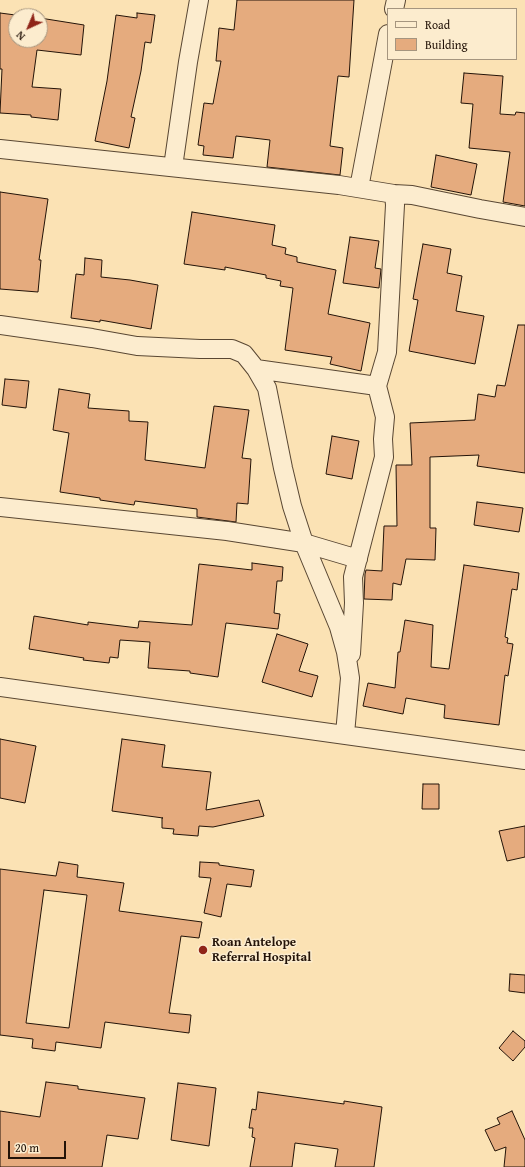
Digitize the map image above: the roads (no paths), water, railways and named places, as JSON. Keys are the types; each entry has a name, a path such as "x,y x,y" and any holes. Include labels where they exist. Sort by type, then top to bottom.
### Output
{"street":[{"path":"173,167 188,62 199,0"},
{"path":"359,188 387,39"},
{"path":"0,148 339,185 394,194 412,195 525,217"},
{"path":"345,734 354,603 353,578 384,457 383,439 385,416 377,386 387,352 395,205 394,194"},
{"path":"0,325 137,346 232,349 244,354 256,369 267,388 292,506 304,543 339,627 346,652 350,678"},
{"path":"256,369 377,386"},
{"path":"0,507 227,531 304,543 358,559"},
{"path":"0,687 525,760"}],"place":[{"name":"Roan Antelope Referral Hospital","path":"203,950"}]}
